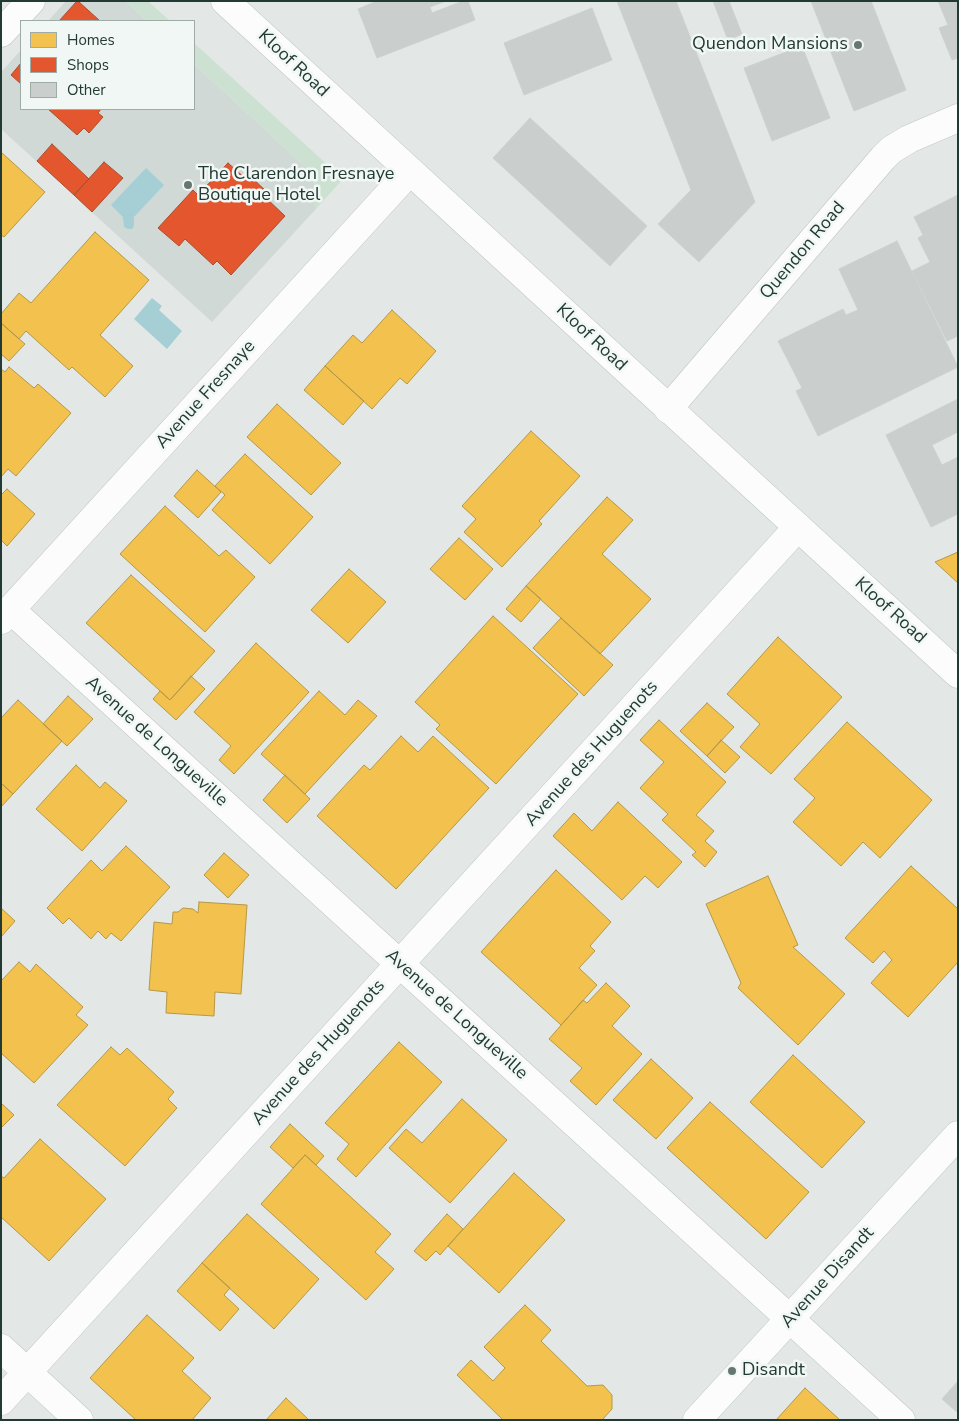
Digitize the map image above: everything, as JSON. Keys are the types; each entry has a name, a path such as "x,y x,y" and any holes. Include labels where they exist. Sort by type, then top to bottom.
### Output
{"street":[{"path":"1,33 31,1"},
{"name":"Kloof Road","path":"225,1 958,674"},
{"name":"Quendon Road","path":"668,409 883,158 891,150 910,138 958,118"},
{"name":"Avenue Fresnaye","path":"6,615 410,171"},
{"name":"Avenue des Huguenots","path":"1,1401 798,527"},
{"name":"Avenue de Longueville","path":"6,615 400,965 901,1420"},
{"name":"Avenue Disandt","path":"697,1420 958,1136"},
{"path":"1,1348 79,1420"}],"shaded area":[{"path":"66,1 125,1 146,20 49,20"},
{"name":"The Clarendon Fresnaye Boutique Hotel","path":"20,51 20,110 195,110 195,65 314,175 315,210 212,322 1,129 1,72"}],"green space":[{"path":"125,1 148,1 169,20 146,20"},
{"path":"195,44 343,179 315,210 314,175 195,65"}],"water":[{"path":"146,168 164,185 134,217 132,229 128,229 124,227 123,217 111,205"},
{"path":"152,298 162,306 159,310 182,331 167,349 134,319"}],"building: Homes":[{"path":"1,152 45,192 4,237 1,235"},
{"path":"95,232 149,280 100,335 133,366 105,397 72,367 69,370 26,331 19,339 1,323 1,314 19,293 31,303"},
{"path":"392,310 436,351 407,384 400,378 372,409 325,366 353,335 362,343"},
{"path":"1,323 25,344 9,361 1,354"},
{"path":"325,366 364,401 343,425 304,390"},
{"path":"9,367 34,388 38,384 71,413 16,476 8,469 1,477 1,369 5,372"},
{"path":"277,404 341,463 311,495 247,437"},
{"path":"531,431 580,476 539,521 542,524 502,567 464,532 476,519 462,506"},
{"path":"245,454 313,517 270,564 212,510 225,495 215,486"},
{"path":"197,470 221,492 198,518 174,496"},
{"path":"7,489 35,514 7,546 1,540 1,495"},
{"path":"607,497 633,520 602,554 651,599 600,654 526,586"},
{"path":"165,506 219,556 226,550 255,577 205,632 120,554"},
{"path":"459,538 493,569 465,600 430,569"},
{"path":"958,552 958,583 935,562"},
{"path":"349,569 386,602 348,643 311,610"},
{"path":"131,575 215,651 170,700 86,623"},
{"path":"526,586 541,599 521,622 506,609"},
{"path":"493,616 578,694 496,784 436,729 440,725 415,702"},
{"path":"561,618 613,665 584,696 533,648"},
{"path":"778,637 842,697 771,774 740,747 760,724 727,694"},
{"path":"256,643 309,692 234,774 219,760 231,746 194,712"},
{"path":"191,676 205,689 176,720 153,699 160,691 170,700"},
{"path":"319,691 345,715 358,700 377,716 305,794 261,754"},
{"path":"68,696 93,719 67,746 43,724"},
{"path":"18,700 62,741 13,794 1,783 1,718"},
{"path":"707,703 734,727 707,756 680,731"},
{"path":"659,720 726,782 696,815 714,831 705,841 717,852 705,867 692,855 696,852 662,820 668,814 640,788 664,762 640,740"},
{"path":"847,722 932,800 880,858 863,842 841,866 793,822 815,798 794,779"},
{"path":"401,736 418,752 433,736 489,788 396,889 317,816 364,765 370,770"},
{"path":"721,740 740,757 725,773 707,756"},
{"path":"76,765 100,788 105,782 127,801 82,851 36,809"},
{"path":"285,775 310,799 287,823 263,800"},
{"path":"1,783 13,794 1,807"},
{"path":"618,802 682,862 658,888 645,876 622,900 553,836 574,813 592,831"},
{"path":"126,846 170,887 121,941 111,933 106,939 98,931 91,939 69,918 63,924 47,908 91,860 102,871"},
{"path":"224,853 249,875 228,898 204,875"},
{"path":"911,866 958,909 958,962 908,1017 871,983 892,960 884,951 873,963 845,938"},
{"path":"556,870 611,922 590,946 595,951 579,968 597,985 561,1025 481,952"},
{"path":"768,876 798,945 793,947 845,994 798,1045 738,988 741,983 706,904"},
{"path":"199,902 247,905 241,994 215,992 214,1016 166,1013 167,992 149,990 154,922 172,924 173,912 178,912 183,908 193,909 198,913"},
{"path":"1,908 15,921 1,937"},
{"path":"19,962 30,972 36,964 83,1007 76,1015 88,1025 34,1083 1,1053 1,981"},
{"path":"606,983 630,1006 612,1026 642,1054 596,1105 570,1081 582,1068 549,1039 583,1000 587,1003"},
{"path":"399,1042 442,1082 356,1177 337,1159 349,1144 325,1123"},
{"path":"111,1047 120,1055 127,1048 174,1092 168,1099 177,1108 125,1166 57,1105"},
{"path":"793,1055 865,1122 822,1168 750,1102"},
{"path":"651,1059 693,1098 656,1139 613,1100"},
{"path":"462,1099 507,1140 450,1203 389,1148 406,1129 422,1143"},
{"path":"710,1102 809,1192 766,1239 667,1148"},
{"path":"1,1103 14,1115 1,1128"},
{"path":"290,1124 324,1156 316,1165 305,1155 293,1168 270,1147"},
{"path":"40,1139 106,1199 49,1261 1,1217 1,1176 4,1178"},
{"path":"305,1155 391,1234 375,1252 394,1269 366,1300 261,1204"},
{"path":"514,1173 565,1220 499,1293 448,1246"},
{"path":"247,1214 319,1279 274,1329 202,1263"},
{"path":"447,1214 463,1229 440,1255 436,1251 426,1261 414,1251"},
{"path":"202,1263 230,1288 224,1295 239,1309 220,1331 177,1291"},
{"path":"525,1305 551,1330 541,1341 587,1386 603,1385 612,1395 612,1409 602,1420 503,1420 457,1375 471,1360 493,1381 505,1368 484,1347"},
{"path":"147,1315 194,1358 182,1371 211,1398 192,1420 136,1420 90,1378"},
{"path":"805,1388 840,1420 776,1420"},
{"path":"286,1398 309,1420 266,1420"}],"building: Shops":[{"path":"78,1 99,20 60,20"},
{"path":"20,64 20,83 11,75"},
{"path":"49,110 100,110 98,113 103,117 89,133 84,128 77,135"},
{"path":"52,144 89,179 74,195 37,161"},
{"path":"104,162 123,178 92,212 74,195"},
{"path":"228,163 246,179 249,175 268,193 265,197 285,216 231,275 217,261 213,265 185,239 179,246 158,228 193,190 198,195"}],"building: Other":[{"path":"377,1 428,1 432,13 463,1 468,1 475,20 377,58 358,9"},
{"path":"428,1 446,1 430,7"},
{"path":"617,1 676,1 755,202 699,262 658,224 691,190"},
{"path":"713,1 729,1 742,34 728,40"},
{"name":"Quendon Mansions","path":"811,1 871,1 906,90 854,111"},
{"path":"938,1 958,1 958,58 952,60 939,28 948,25"},
{"path":"592,8 612,60 524,95 504,43"},
{"path":"802,46 830,118 772,141 744,68"},
{"path":"530,118 647,226 610,266 493,158"},
{"path":"958,195 958,336 947,341 912,271 930,262 918,238 923,235 914,217"},
{"path":"897,241 958,367 818,436 796,391 802,388 778,341 843,309 846,315 858,310 839,269"},
{"path":"958,399 958,432 932,445 942,465 958,457 958,514 931,527 886,435"},
{"path":"958,1381 958,1413 942,1399"}],"place":[{"name":"Quendon Mansions","path":"858,45"},
{"name":"The Clarendon Fresnaye Boutique Hotel","path":"188,185"},
{"name":"Disandt","path":"732,1371"}]}
